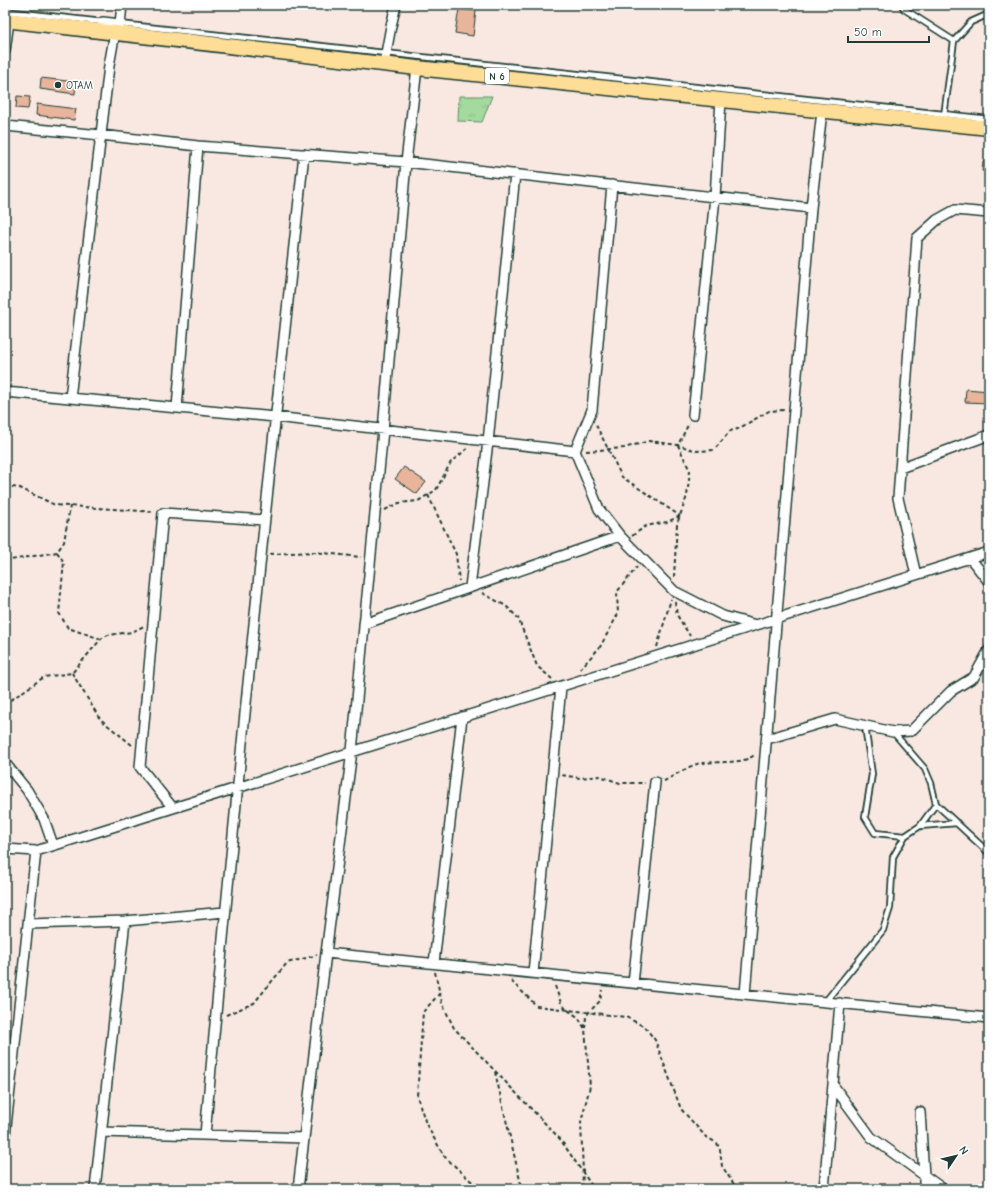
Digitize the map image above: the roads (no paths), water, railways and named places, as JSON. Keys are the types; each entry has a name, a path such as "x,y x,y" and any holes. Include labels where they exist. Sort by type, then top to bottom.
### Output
{"main road":[{"name":"N 6","path":"6,17 110,27 385,58 418,68 822,111 943,119 989,128"}],"street":[{"path":"70,398 109,66 110,27 122,5"},
{"path":"385,58 396,5"},
{"path":"5,52 6,17"},
{"path":"298,1189 352,751 383,430 406,162 418,68"},
{"path":"693,414 715,197 721,100"},
{"path":"745,994 811,208 822,111"},
{"path":"5,126 198,146 406,162 811,208"},
{"path":"177,408 198,146"},
{"path":"205,1135 225,912 264,520 304,154"},
{"path":"470,587 488,442 515,174"},
{"path":"612,185 592,410 576,451 599,509 622,538 674,592 723,616 756,625"},
{"path":"916,574 898,498 917,238 937,220 956,210 989,213"},
{"path":"5,392 275,417 576,451"},
{"path":"900,468 989,435"},
{"path":"173,808 140,767 163,513 264,520"},
{"path":"364,624 470,587 622,538"},
{"path":"5,849 36,851 989,552"},
{"path":"970,558 989,582"},
{"path":"767,739 835,719 893,732 911,731 951,691 974,677 989,650"},
{"path":"532,973 552,774 564,686"},
{"path":"434,963 462,717"},
{"path":"5,763 27,790 44,819 53,845"},
{"path":"633,983 655,782"},
{"path":"5,1135 36,851"},
{"path":"28,924 125,921 225,912"},
{"path":"95,1189 125,921"},
{"path":"326,953 989,1018"},
{"path":"824,1189 840,1003"},
{"path":"833,1085 871,1137 943,1189"},
{"path":"920,1112 924,1189"},
{"path":"102,1132 304,1138"}],"lane":[{"path":"902,5 904,9 954,41"},
{"path":"943,119 954,41 971,22 989,14"},
{"path":"385,58 943,119 989,119"},
{"path":"865,726 872,774 865,817 875,833 905,836"},
{"path":"893,732 925,769 931,783 936,804 989,853"},
{"path":"825,1002 883,930 890,908 893,857 905,836 920,826 936,804"},
{"path":"920,826 957,823"}],"place":[{"name":"OTAM","path":"58,85"}]}
